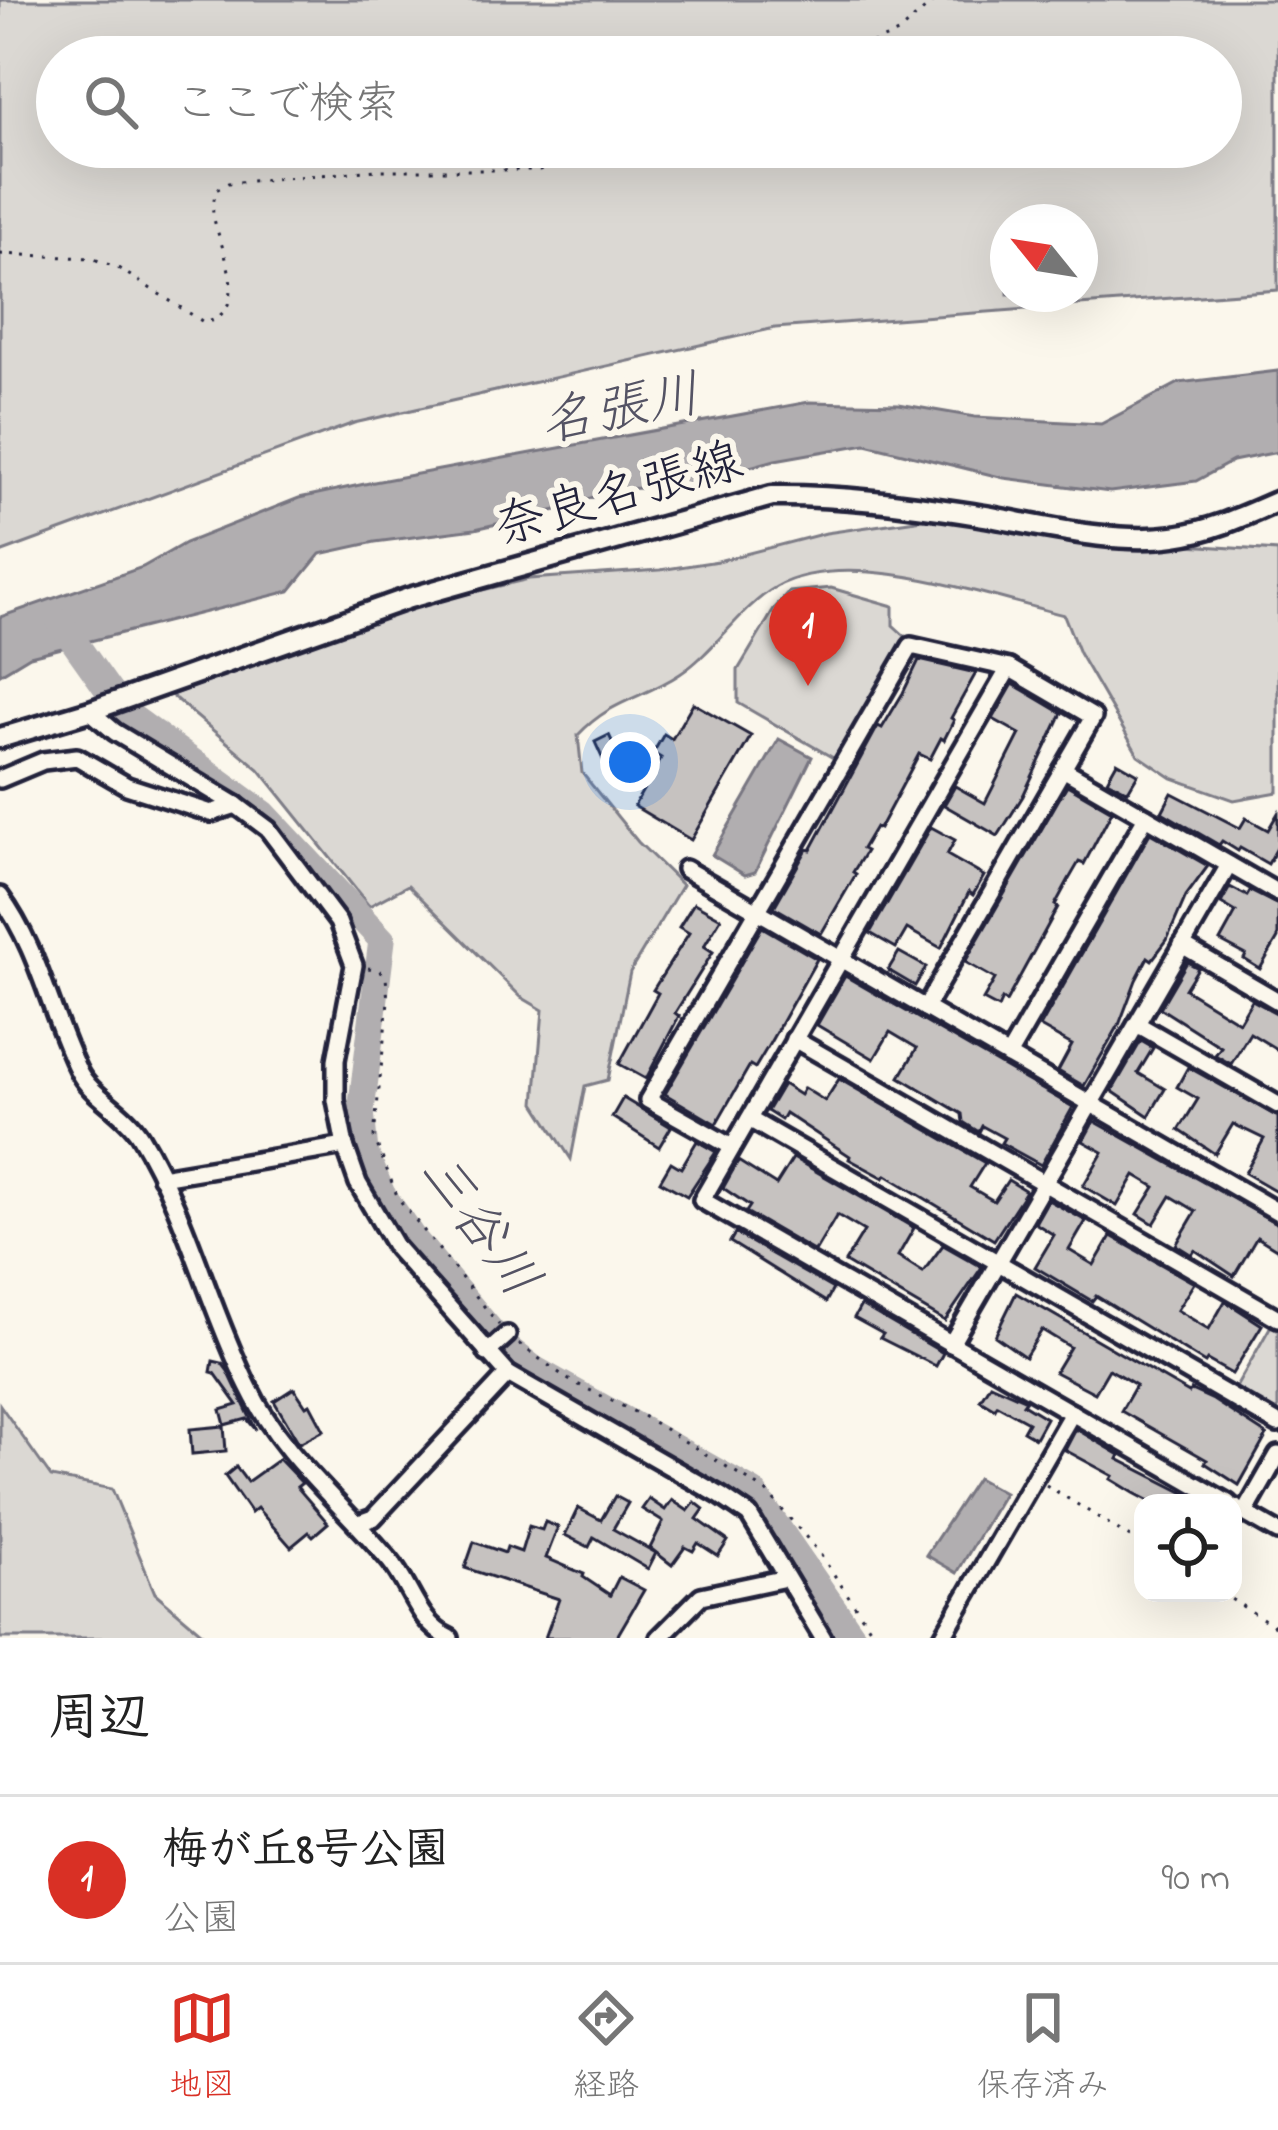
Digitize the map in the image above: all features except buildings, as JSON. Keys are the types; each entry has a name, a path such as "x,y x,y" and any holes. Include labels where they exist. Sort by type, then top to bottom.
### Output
{"main road":[{"name":"奈良名張線","path":"0,738 409,598 772,496 835,498 975,514 1052,529 1169,537 1236,520 1278,501"}],"street":[{"path":"732,1148 648,1100 910,646 1009,668 1093,716 925,1008"},
{"path":"1009,668 702,1200 1212,1494"},
{"path":"97,708 115,732 268,829 338,922 354,964 336,1060 336,1100 358,1183 396,1248 508,1374 748,1516 824,1638"},
{"path":"0,779 43,761 77,757 127,786 211,813 236,805"},
{"path":"1063,769 1276,889"},
{"path":"1008,1056 1146,817"},
{"path":"951,1344 1229,865"},
{"path":"685,869 1278,1212"},
{"path":"0,896 28,941 80,1075 137,1132 161,1177 248,1387 280,1441 321,1490 359,1523 399,1572 417,1607 440,1633 451,1638"},
{"path":"1183,945 1278,1000"},
{"path":"1137,1024 1278,1105"},
{"path":"794,1039 1278,1318"},
{"path":"748,1119 1278,1424"},
{"path":"161,1177 345,1146"},
{"path":"488,1353 505,1336"},
{"path":"359,1523 373,1518 508,1374"},
{"path":"942,1638 1072,1413"},
{"path":"1242,1499 1278,1455"},
{"path":"1242,1511 1278,1532"},
{"path":"659,1638 701,1596 785,1578"}],"path":[{"path":"891,36 935,0"},
{"path":"0,254 92,258 118,268 205,323 214,321 223,310 231,286 232,272 212,214 216,190 228,183 376,170 545,168"},
{"path":"379,970 386,977 388,1001 374,1137 398,1198 505,1336 569,1380 643,1416 765,1490 818,1551 877,1638"},
{"path":"1034,1478 1134,1539"},
{"path":"1236,1602 1278,1628"}],"shaded area":[{"path":"0,0 1278,0 1278,290 1098,304 1098,204 990,204 990,312 775,328 354,423 0,553"},
{"path":"1278,371 1278,452 1233,461 1196,481 1110,492 1004,478 866,444 775,460 678,487 615,489 561,509 475,529 320,554 290,591 30,656 0,674 0,617 143,567 185,543 299,498 809,402 899,404 975,417 1101,424 1179,383"},
{"path":"937,517 1125,541 1278,551 1278,792 1234,800 1172,778 1138,755 1079,653 1064,615 958,587 879,573 841,571 776,587 692,665 615,706 578,735 582,773 638,842 682,885 630,972 608,1080 585,1086 571,1159 535,1103 543,1010 521,997 408,885 369,906 259,769 171,695 406,608 529,579 660,570 718,561 826,533"},
{"path":"831,588 893,606 893,625 906,637 835,759 738,703 738,670 775,608 789,592"},
{"path":"779,739 812,757 755,872 745,875 712,855"},
{"path":"1273,1322 1278,1325 1278,1417 1234,1391"},
{"path":"0,1405 51,1477 112,1489 155,1593 208,1638 0,1638"},
{"path":"977,1478 1004,1493 957,1573 926,1555"}],"waterway":[{"name":"三谷川","path":"60,622 123,711 264,814 382,940 361,1111 365,1152 382,1194 412,1237 501,1343 534,1369 753,1492 854,1638"}],"place":[{"name":"梅が丘8号公園","path":"808,686"}],"water label":[{"name":"名張川","path":"621,412"}]}
